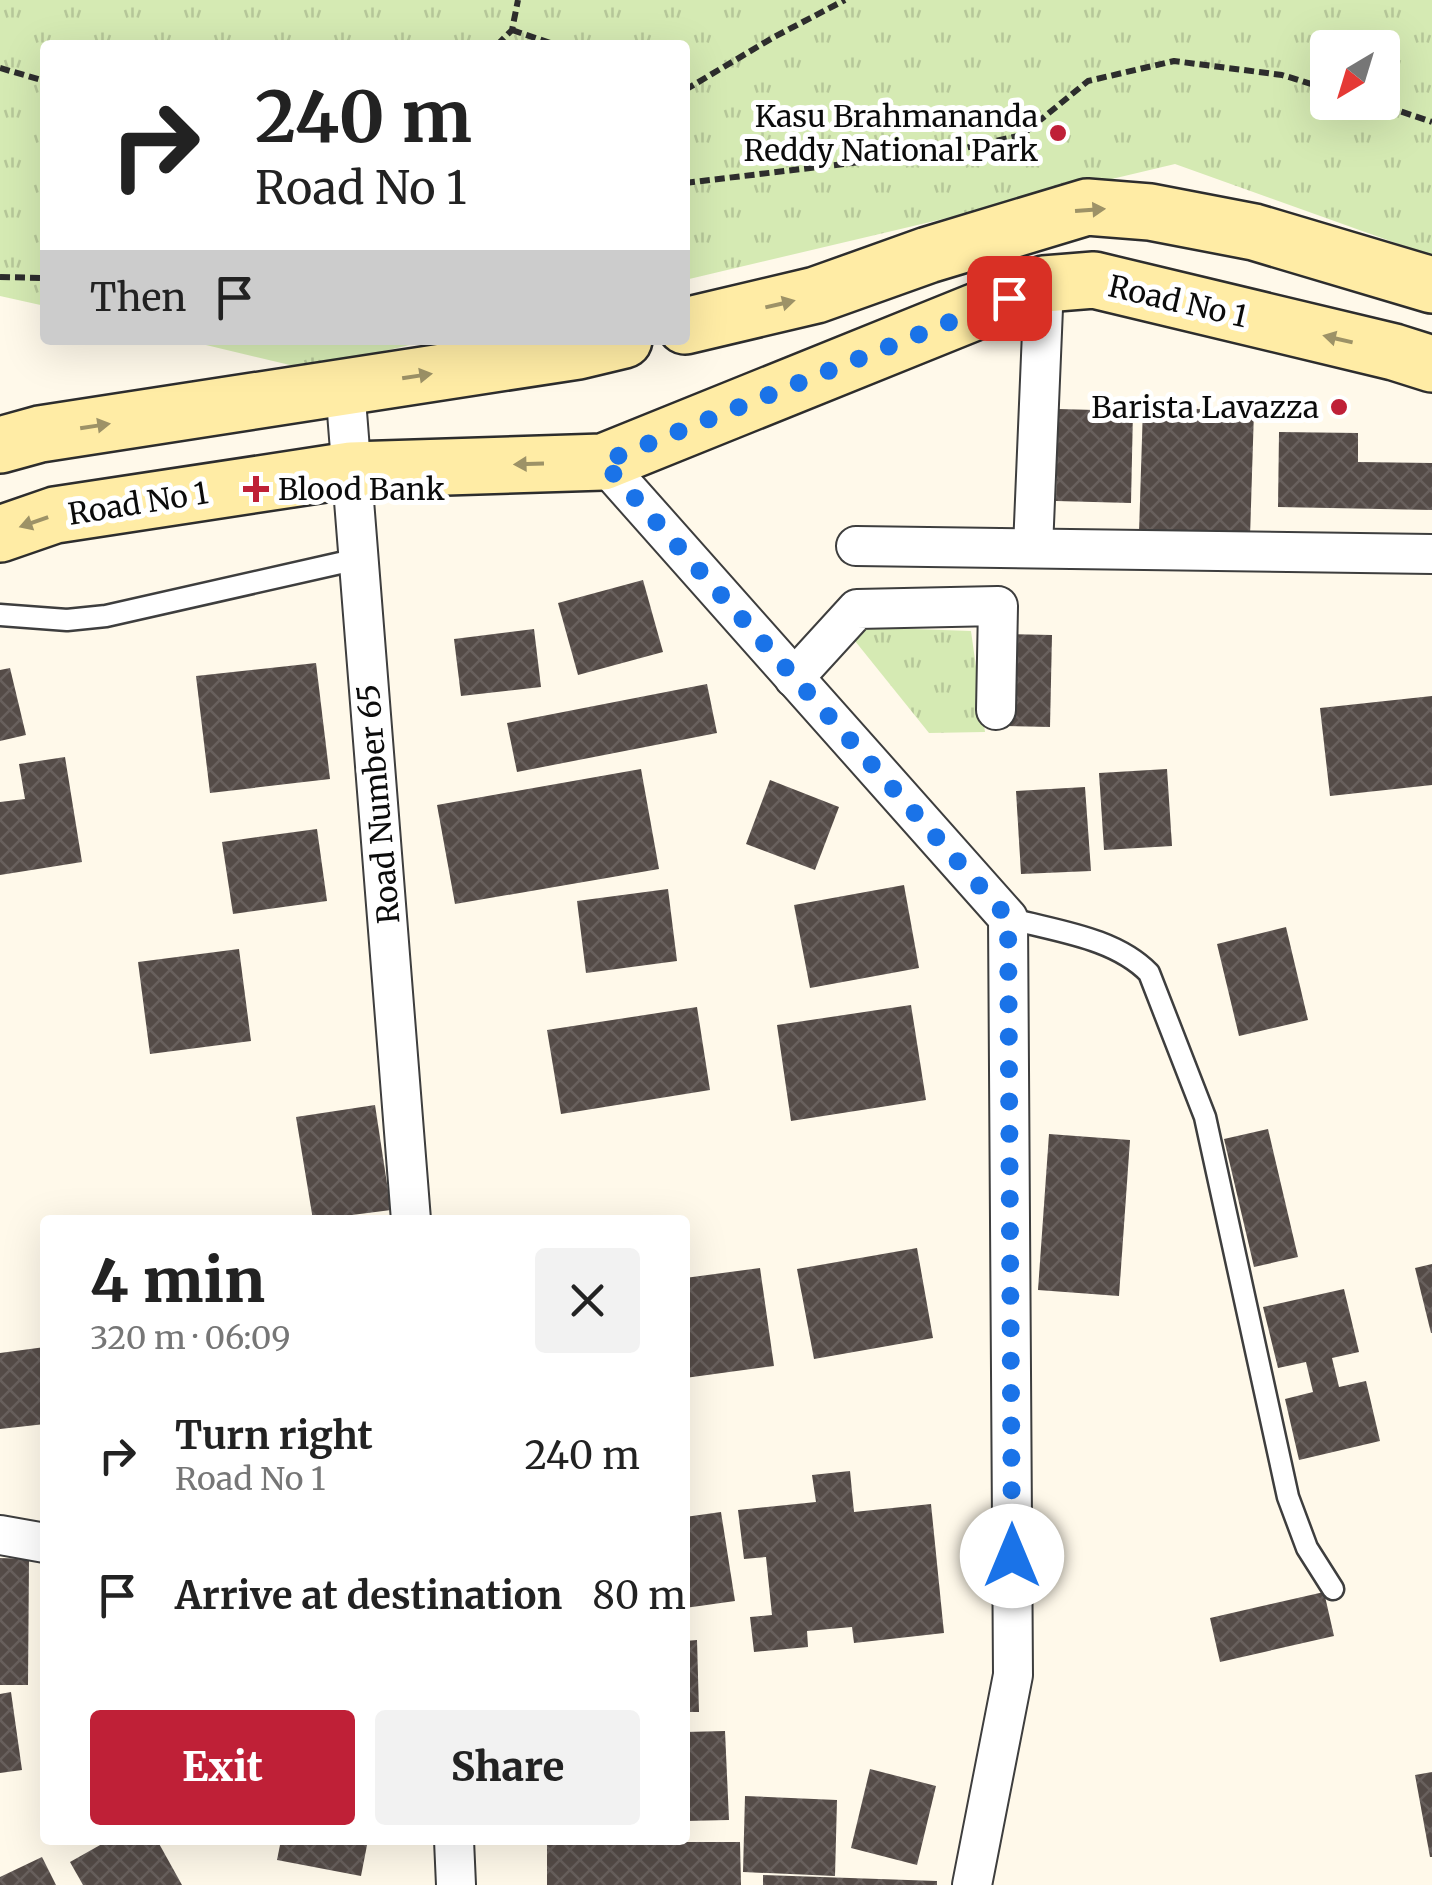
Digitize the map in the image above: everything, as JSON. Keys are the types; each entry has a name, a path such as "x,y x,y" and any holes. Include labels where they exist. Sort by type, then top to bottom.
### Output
{"main road":[{"path":"690,325 816,295 1087,207 1150,212 1254,232 1432,285"},
{"name":"Road No 1","path":"0,534 55,515 351,470 603,462 1044,284 1094,280 1432,364"},
{"path":"0,446 40,434 603,345"}],"street":[{"path":"1033,548 1044,284"},
{"name":"Road Number 65","path":"345,388 411,1215"},
{"path":"603,462 1008,918 1013,1675 972,1885"},
{"path":"856,546 1432,554"},
{"path":"794,678 857,609 998,606 996,710"},
{"path":"0,1535 40,1542"},
{"path":"454,1845 456,1885"}],"lane":[{"path":"0,615 67,620 106,616 358,559"},
{"path":"1008,918 1112,947 1134,958 1149,973 1205,1117 1288,1497 1307,1548 1333,1589"}],"path":[{"path":"501,40 512,30 518,0"},
{"path":"690,87 774,36 845,0"},
{"path":"512,30 541,40"},
{"path":"690,182 952,152 1022,135 1088,81 1174,60 1282,74 1310,83"},
{"path":"0,68 40,80"},
{"path":"1400,111 1432,122"},
{"path":"0,277 40,278"}],"green space":[{"name":"Kasu Brahmananda Reddy National Park","path":"0,0 1432,0 1432,256 1175,164 690,279 690,40 40,40 40,305 0,296"},
{"path":"206,345 410,345 307,369"},
{"path":"859,627 971,631 985,732 929,733 851,636"}],"building":[{"path":"1143,407 1254,411 1250,537 1139,533"},
{"path":"1058,409 1133,411 1131,503 1056,501"},
{"path":"1279,432 1358,433 1358,462 1432,463 1432,510 1278,507"},
{"path":"643,580 663,652 578,675 558,603"},
{"path":"534,629 541,687 461,696 454,639"},
{"path":"1004,634 1052,635 1050,727 1002,726"},
{"path":"316,663 330,779 210,793 196,676"},
{"path":"10,668 26,735 0,741 0,670"},
{"path":"707,684 717,733 517,772 507,723"},
{"path":"1432,696 1432,785 1330,796 1320,708"},
{"path":"65,757 82,862 0,875 0,802 25,799 19,764"},
{"path":"641,769 659,869 455,904 437,805"},
{"path":"1167,769 1172,846 1104,850 1099,773"},
{"path":"770,780 839,807 815,870 746,844"},
{"path":"1085,787 1091,871 1021,874 1016,791"},
{"path":"317,829 327,901 233,914 222,842"},
{"path":"904,885 919,968 810,988 794,905"},
{"path":"668,889 677,961 586,973 577,901"},
{"path":"1286,927 1308,1020 1239,1036 1217,944"},
{"path":"239,949 251,1041 150,1054 138,962"},
{"path":"911,1005 926,1100 791,1121 777,1025"},
{"path":"697,1007 710,1090 561,1114 547,1030"},
{"path":"375,1105 391,1210 312,1215 296,1117"},
{"path":"1268,1129 1298,1257 1254,1267 1224,1139"},
{"path":"1049,1134 1130,1140 1119,1296 1038,1290"},
{"path":"917,1248 933,1338 814,1359 797,1269"},
{"path":"1432,1264 1432,1333 1431,1333 1415,1268"},
{"path":"760,1268 774,1366 690,1377 690,1277"},
{"path":"1344,1289 1359,1352 1332,1358 1339,1387 1366,1381 1380,1441 1299,1460 1285,1399 1313,1392 1306,1362 1278,1368 1263,1307"},
{"path":"40,1348 40,1425 0,1429 0,1353"},
{"path":"850,1471 854,1512 931,1504 944,1633 854,1643 852,1627 807,1631 808,1647 754,1652 750,1617 772,1615 766,1557 744,1559 738,1510 816,1502 812,1475"},
{"path":"721,1512 735,1601 690,1607 690,1516"},
{"path":"0,1558 29,1559 28,1685 0,1685"},
{"path":"1324,1592 1334,1636 1220,1662 1210,1618"},
{"path":"697,1640 699,1712 690,1712 690,1641"},
{"path":"11,1692 22,1770 0,1773 0,1694"},
{"path":"725,1731 729,1820 690,1821 690,1732"},
{"path":"870,1769 936,1786 917,1865 851,1848"},
{"path":"1432,1772 1432,1857 1430,1857 1415,1775"},
{"path":"745,1796 837,1800 835,1876 743,1872"},
{"path":"740,1842 741,1885 547,1885 547,1845"},
{"path":"100,1845 160,1845 182,1885 83,1885 70,1862"},
{"path":"280,1845 367,1845 361,1876 277,1860"},
{"path":"42,1857 56,1885 0,1885 0,1877"},
{"path":"763,1875 937,1881 937,1885 763,1885"}],"place":[{"name":"Kasu Brahmananda Reddy National Park","path":"1058,133"},
{"name":"Barista Lavazza","path":"1339,407"},
{"name":"Blood Bank","path":"256,489"}],"route":[{"path":"1009,298 603,462 1008,918 1012,1556"}]}
